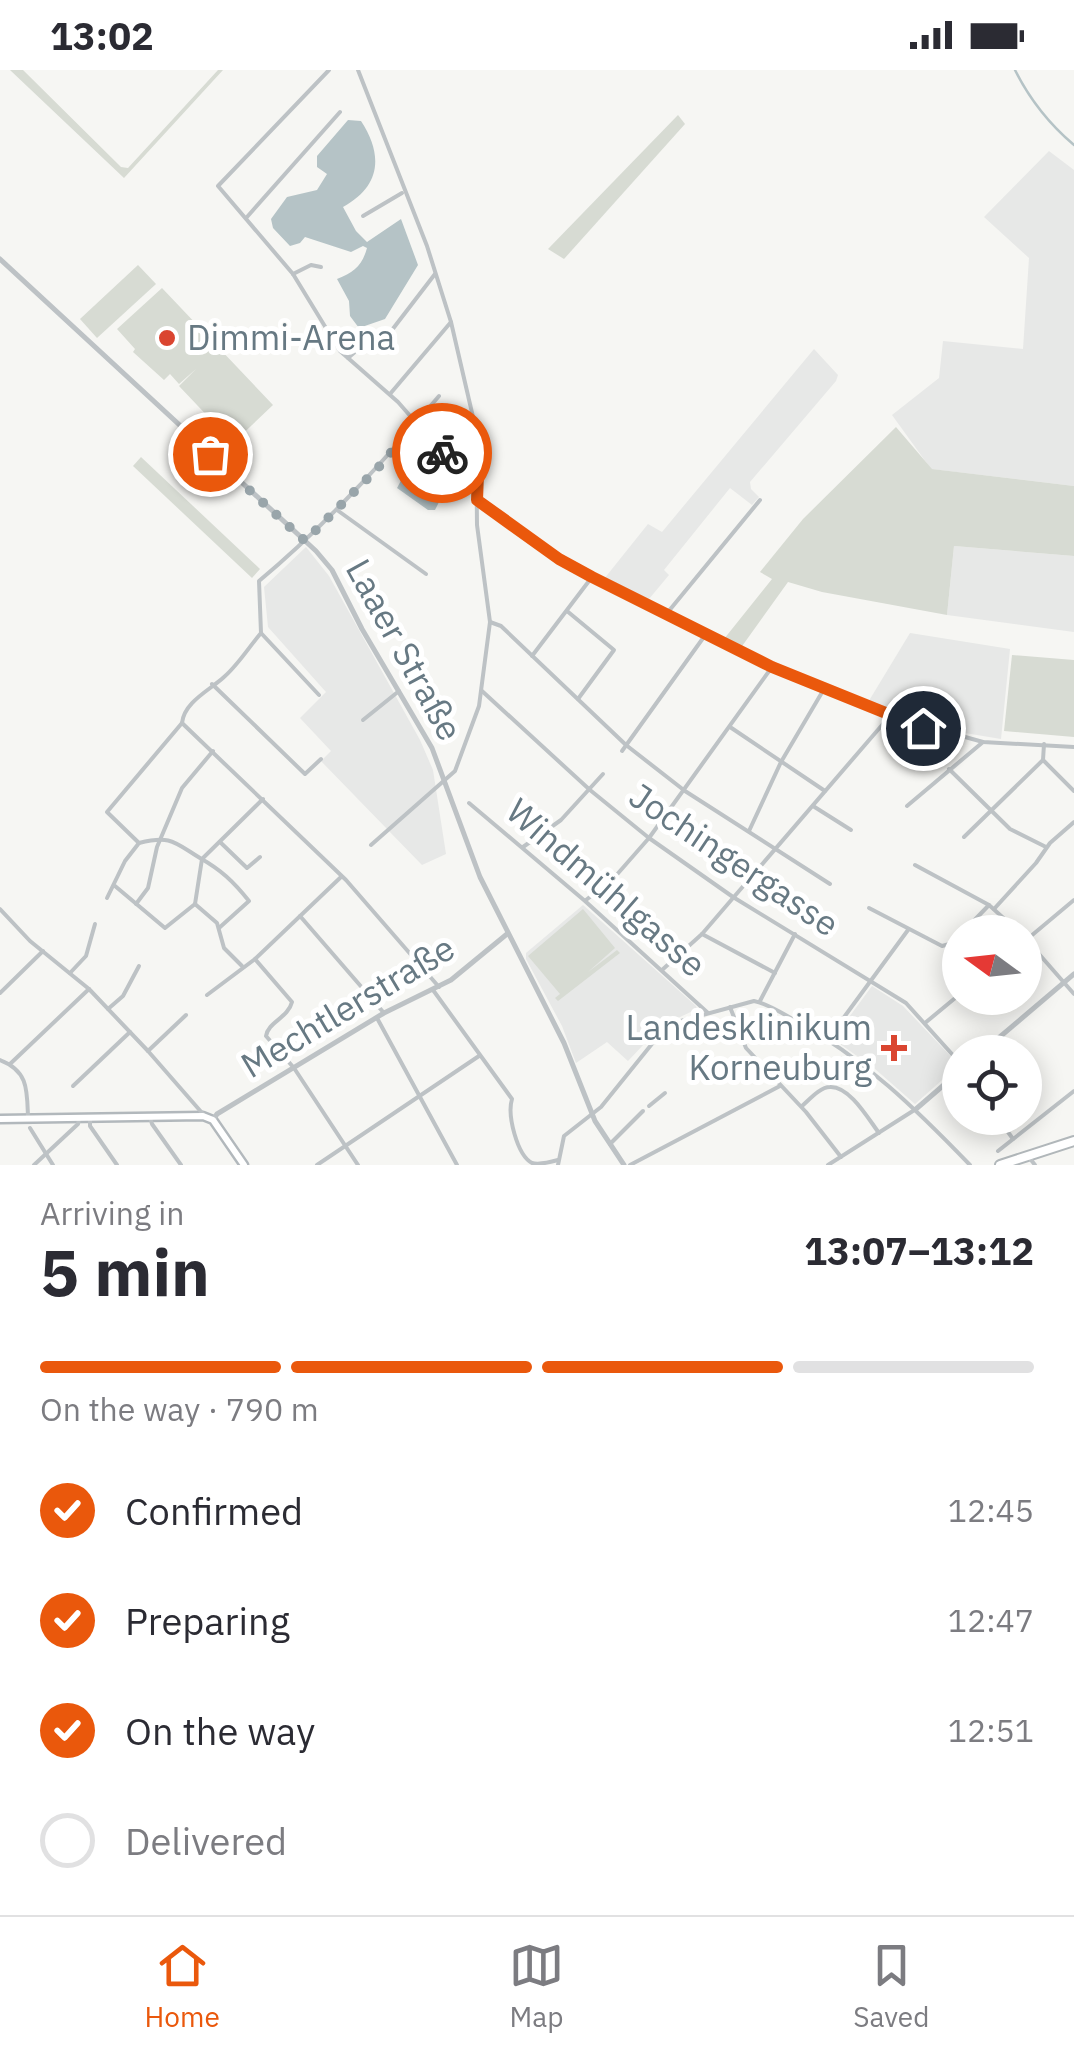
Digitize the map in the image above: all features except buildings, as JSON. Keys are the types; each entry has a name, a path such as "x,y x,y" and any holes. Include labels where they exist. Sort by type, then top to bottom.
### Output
{"main road":[{"path":"0,1119 203,1116 212,1120 244,1165"},
{"path":"1000,1165 1074,1141"}],"street":[{"path":"329,70 218,186 293,274 336,345 390,394 460,474 478,474"},
{"path":"358,70 451,322 476,430 477,526 490,622 482,691 455,771 371,845"},
{"path":"246,217 340,112"},
{"path":"363,216 404,192"},
{"name":"Laaer Straße","path":"0,259 332,570 426,735 468,848 507,934 564,1043 592,1115 627,1165"},
{"path":"293,274 311,265 321,267"},
{"path":"348,358 354,352 382,343 436,273"},
{"path":"390,394 451,322"},
{"path":"139,843 107,812 182,723 183,716 212,684 225,676 261,633 260,581 377,469 440,396"},
{"path":"477,500 559,559 592,577 824,689 923,728 984,742 1074,746"},
{"path":"668,613 760,500"},
{"path":"335,509 426,574"},
{"path":"532,656 592,577"},
{"path":"567,612 614,650 578,699"},
{"path":"490,622 502,626 624,748 830,884"},
{"path":"261,633 318,694"},
{"path":"624,748 706,634"},
{"path":"585,901 613,879 649,838 772,667"},
{"path":"212,684 305,774 321,759"},
{"path":"749,831 781,762 824,689"},
{"path":"363,720 399,691"},
{"name":"Jochingergasse","path":"482,691 649,838 733,897 906,1004 942,1042"},
{"path":"662,970 702,934 890,716"},
{"path":"182,723 398,936 512,1100 510,1124 529,1161 538,1165 558,1162 564,1136 592,1115 664,1030 708,1013 760,1002 828,1038 916,1110 970,1165"},
{"path":"730,727 825,792"},
{"path":"907,806 984,742"},
{"path":"964,837 1043,760 1044,744"},
{"path":"136,904 148,888 158,847 182,788 213,752"},
{"path":"1043,760 1074,791"},
{"path":"949,768 1010,829 1046,847"},
{"path":"522,847 561,820 603,774"},
{"path":"115,886 164,928 195,904 202,860 263,799"},
{"name":"Windmühlgasse","path":"469,803 708,1013"},
{"path":"813,806 851,830"},
{"path":"982,915 1074,822"},
{"path":"107,898 124,861 139,843 163,838 184,845 202,860 214,864 249,900 219,928"},
{"path":"220,842 245,868 260,856"},
{"path":"915,865 1000,915"},
{"path":"207,995 255,958 341,877"},
{"path":"1042,927 1074,900"},
{"path":"195,904 219,928 224,948 243,966"},
{"path":"870,908 942,946"},
{"path":"0,910 89,989 201,1109 203,1116"},
{"path":"300,916 384,1014"},
{"path":"70,973 85,958 95,924"},
{"path":"828,1038 908,930"},
{"name":"Mechtlerstraße","path":"212,1120 216,1114 377,1018 437,988 507,934"},
{"path":"702,934 775,973"},
{"path":"760,1002 796,934"},
{"path":"0,992 43,951"},
{"path":"255,958 292,1001 289,1012 266,1034 294,1068 358,1165"},
{"path":"1042,958 1074,994"},
{"path":"108,1010 123,996 139,966"},
{"path":"1002,1035 1074,974"},
{"path":"10,1064 89,989"},
{"path":"730,1008 746,1048 802,1106 841,1157"},
{"path":"926,1023 942,1009"},
{"path":"148,1050 186,1015"},
{"path":"377,1018 457,1165"},
{"path":"73,1086 130,1032"},
{"path":"317,1165 480,1056"},
{"path":"0,1060 10,1064 26,1083 28,1118"},
{"path":"627,1165 782,1085"},
{"path":"802,1106 830,1087 848,1096 879,1133"},
{"path":"833,1164 916,1110 942,1087"},
{"path":"998,1152 1074,1090"},
{"path":"649,1106 664,1094"},
{"path":"610,1144 643,1111"},
{"path":"150,1117 181,1165"},
{"path":"34,1165 78,1124 79,1118"},
{"path":"90,1118 90,1126 117,1165"},
{"path":"30,1128 53,1165"},
{"path":"1010,1135 1013,1140"},
{"path":"1028,1156 1035,1165"}],"shaded area":[{"path":"10,70 23,70 121,167 128,168 218,70 223,70 124,178"},
{"path":"678,115 685,124 564,259 548,249"},
{"path":"348,120 361,121 375,158 365,190 343,207 367,242 401,219 418,265 385,319 359,328 350,316 349,301 337,279 356,268 367,248 351,252 305,237 290,246 273,228 271,219 287,197 317,190 327,174 317,167 317,156"},
{"path":"1049,151 1074,170 1074,486 931,469 892,415 939,378 943,341 1023,349 1029,258 984,217"},
{"path":"138,265 156,284 97,338 80,319"},
{"path":"162,288 273,405 233,443 179,386 196,369 179,384 170,374 164,380 133,352 135,349 117,329"},
{"path":"814,349 838,375 836,381 750,482 759,497 752,505 730,488 664,570 669,575 649,599 604,579 648,524 662,532"},
{"path":"896,427 932,469 1074,486 1074,556 954,546 947,615 788,582 740,649 724,639 772,579 760,572 803,519"},
{"path":"141,457 260,569 252,578 133,466"},
{"path":"420,468 447,486 435,510 428,510 397,488 404,475 412,476"},
{"path":"954,546 1074,556 1074,632 947,615"},
{"path":"306,547 329,576 433,770 446,854 422,865 321,761 331,751 300,718 326,692 268,627 264,587"},
{"path":"910,633 1010,649 1001,739 947,730 867,704"},
{"path":"1012,655 1074,660 1074,737 1004,731"},
{"path":"583,905 697,1009 661,1026 628,1061 607,1042 576,1063 562,1026 526,959 526,953"},
{"path":"583,909 615,948 588,972 617,950 620,953 558,1001 555,998 560,994 528,956"},
{"name":"Landesklinikum Korneuburg","path":"872,986 903,1006 942,1047 942,1080 915,1104 833,1039"}],"waterway":[{"path":"1015,70 1040,110 1074,145"}],"way so far":[{"path":"210,454 305,541 377,469 416,423 442,453"}],"place":[{"name":"Dimmi-Arena","path":"167,338"},
{"name":"Landesklinikum Korneuburg","path":"894,1048"}],"route":[{"path":"442,453 460,474 478,474 477,500 561,560 772,667 923,728"}]}
